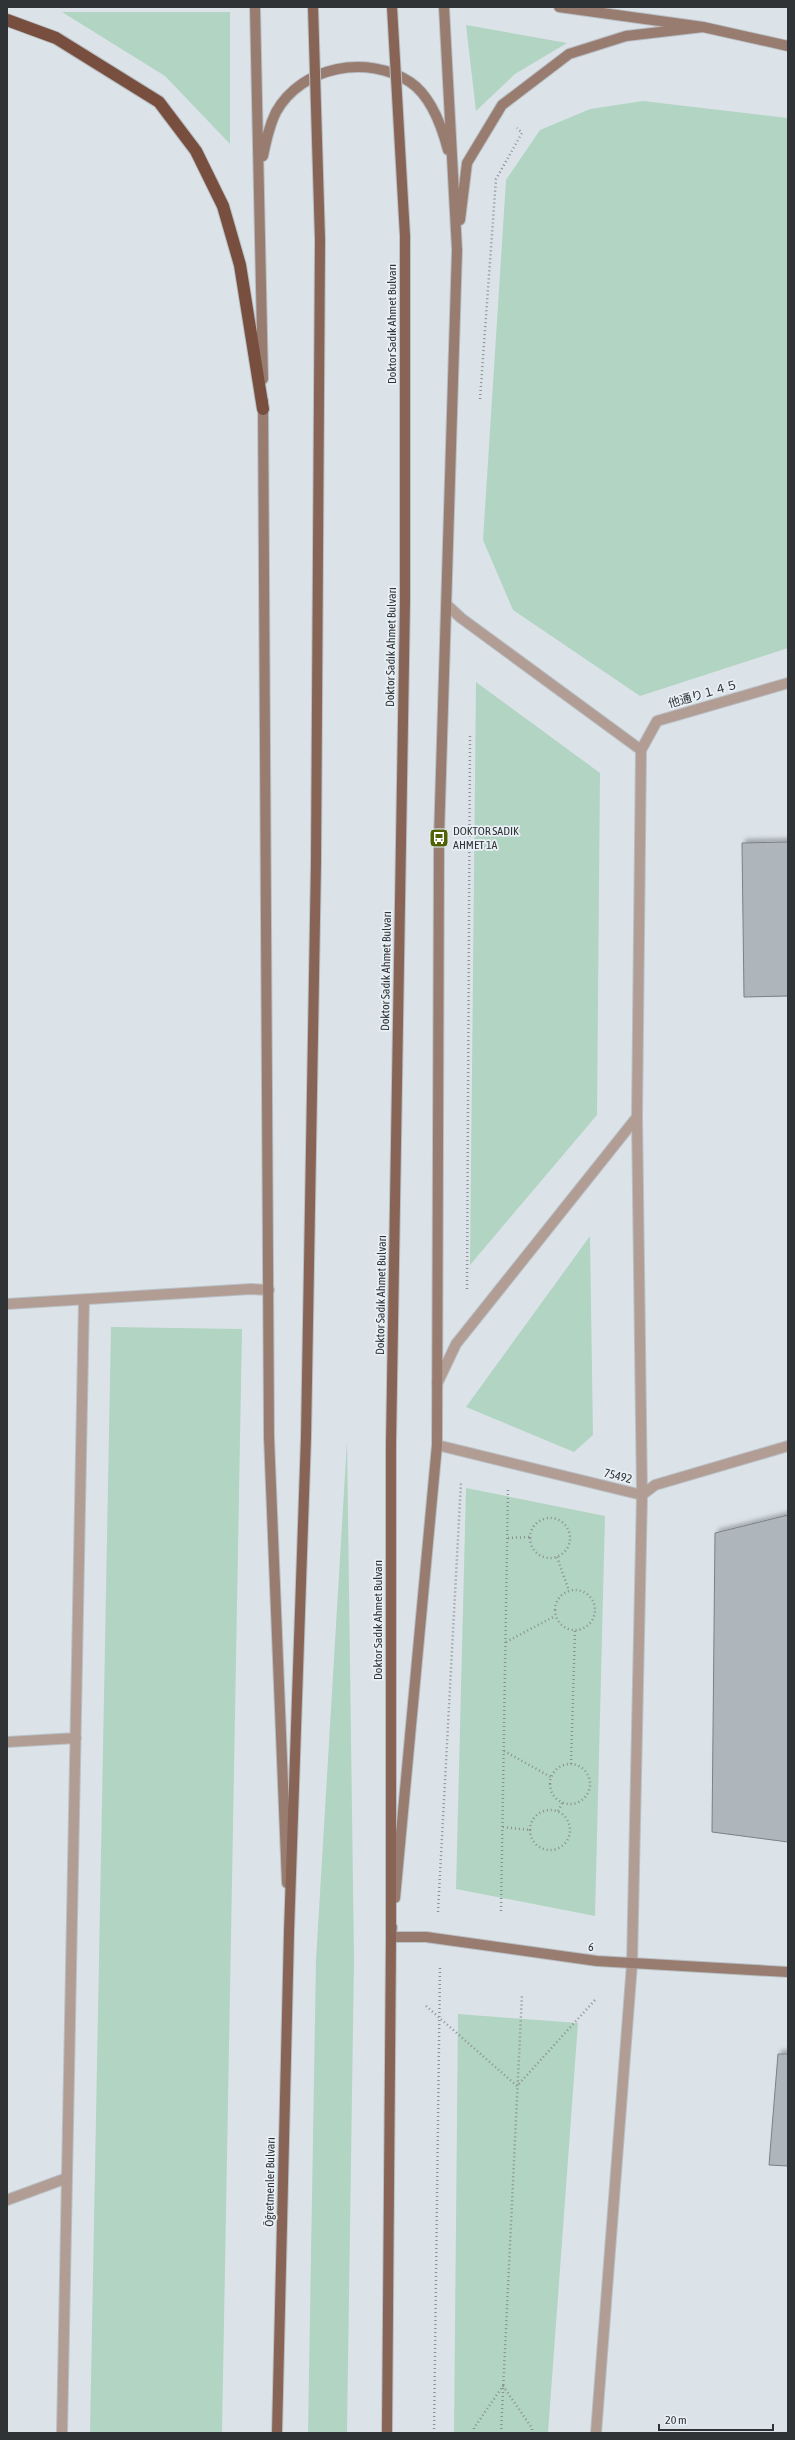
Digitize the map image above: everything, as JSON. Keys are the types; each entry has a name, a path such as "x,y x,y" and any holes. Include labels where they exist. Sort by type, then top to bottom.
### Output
{"highway":[{"path":"7,20 56,38 159,102 196,151 223,206 240,265 263,409"}],"main road":[{"path":"255,7 260,172 263,409 270,1437 288,1932"},
{"path":"288,1932 306,1397 316,854 320,240 313,7"},
{"name":"Doktor Sadık Ahmet Bulvarı","path":"391,1937 391,1444 405,601 405,236 392,7"},
{"path":"387,2433 391,1937 437,1445 439,838 457,250 444,7"},
{"path":"559,7 703,27 788,46"},
{"path":"457,250 467,163 502,105 569,54 626,36 703,27"},
{"path":"260,172 268,132 277,111 290,95 309,81 331,69 355,66 385,70 411,83 431,106 441,125 453,167"},
{"name":"Öğretmenler Bulvarı","path":"277,2433 288,1932"},
{"name":"6","path":"391,1937 426,1937 597,1961 788,1972"}],"street":[{"path":"447,605 461,618 641,750 637,1116 642,1495 632,1964 596,2433"},
{"name":"他通り１４５","path":"641,750 657,721 788,683"},
{"path":"437,1384 456,1344 637,1116"},
{"path":"7,1304 251,1289 269,1290"},
{"path":"62,2433 84,1300"},
{"name":"75492","path":"437,1445 642,1495 655,1485 788,1446"},
{"path":"7,1742 76,1738"},
{"path":"7,2200 67,2178"}],"path":[{"path":"480,407 496,179 522,133 512,124"},
{"path":"467,1259 470,729"},
{"path":"438,1894 461,1481"},
{"path":"501,1911 508,1485"},
{"path":"544,1518 557,1519 563,1522 569,1534 567,1548 556,1557 550,1558 538,1554 533,1549 529,1537 534,1526 544,1518"},
{"path":"508,1538 529,1537"},
{"path":"556,1557 569,1591"},
{"path":"576,1590 588,1595 595,1607 592,1620 588,1626 575,1630 562,1626 555,1616 555,1603 569,1591 576,1590"},
{"path":"506,1642 555,1616"},
{"path":"571,1764 575,1630"},
{"path":"504,1751 551,1777"},
{"path":"571,1764 583,1768 588,1774 590,1787 588,1794 577,1803 563,1802 553,1795 551,1789 551,1777 559,1767 571,1764"},
{"path":"558,1811 563,1802"},
{"path":"545,1811 558,1811 568,1820 570,1827 568,1840 563,1846 550,1850 544,1849 534,1841 530,1830 535,1817 539,1813 545,1811"},
{"path":"503,1827 530,1830"},
{"path":"434,2433 439,2017 441,1987"},
{"path":"501,2433 522,1994"},
{"path":"517,2086 595,2000"},
{"path":"426,2006 517,2086"},
{"path":"474,2433 474,2428 503,2386"},
{"path":"503,2386 532,2428 532,2433"}],"green space":[{"path":"62,12 230,12 230,144 165,76"},
{"path":"466,25 567,43 515,74 476,111"},
{"path":"643,101 788,118 788,648 640,696 513,610 483,540 506,180 540,130 590,109"},
{"path":"476,682 600,773 597,1115 470,1265"},
{"path":"590,1236 593,1435 574,1452 466,1407"},
{"path":"111,1327 242,1329 222,2433 90,2433"},
{"path":"347,1441 354,1959 347,2433 308,2433 316,1960"},
{"path":"466,1488 605,1516 595,1916 456,1889"},
{"path":"458,2014 578,2023 548,2433 454,2433"}],"building":[{"path":"788,842 788,996 744,997 742,843"},
{"path":"788,1515 788,1842 712,1832 715,1533"},
{"path":"778,2054 788,2054 788,2166 769,2165"}],"place":[{"name":"DOKTOR SADIK AHMET 1A","path":"439,838"}]}
